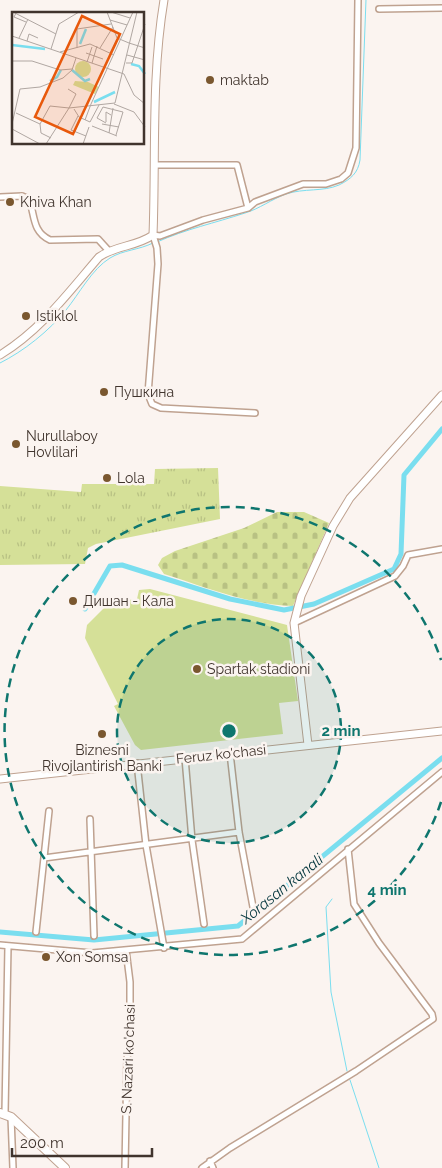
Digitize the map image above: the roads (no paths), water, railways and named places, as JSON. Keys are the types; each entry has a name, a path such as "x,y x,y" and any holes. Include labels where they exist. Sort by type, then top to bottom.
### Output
{"main road":[{"path":"0,354 22,341 37,328 99,257 108,250 143,242 154,237 154,165 160,32 164,0"},
{"path":"308,745 294,622 301,597 334,526 350,498 442,394"},
{"name":"Feruz ko'chasi","path":"0,779 442,731"},
{"path":"5,1114 65,1168"}],"street":[{"path":"255,413 161,408 152,404 148,394 158,264 157,247 154,237 202,220 248,208 303,184 326,184 341,179 348,173 356,148 358,0"},
{"path":"379,9 442,8"},
{"path":"154,165 237,165 248,208"},
{"path":"0,197 22,196 29,199 36,230 50,240 98,239 108,250"},
{"path":"294,622 395,576 403,566 408,555 442,550"},
{"path":"230,753 239,832 253,907"},
{"path":"185,758 192,840 204,924"},
{"path":"137,763 146,845 164,948"},
{"path":"0,945 92,954 242,939 442,772"},
{"path":"36,932 49,811"},
{"path":"90,819 94,936"},
{"path":"44,858 192,840 239,832"},
{"path":"202,1168 210,1161 356,1071 433,1019 432,1014 379,943 354,904 348,849"},
{"path":"8,946 5,1114 13,1168"},
{"name":"S. Nazari ko'chasi","path":"125,1168 127,1060 130,1030 130,982 126,950"},
{"path":"57,1159 57,1168"},
{"path":"210,1161 214,1168"}],"waterway":[{"path":"157,242 250,211 286,194 339,185 353,175 358,169 360,160 366,0"},
{"path":"0,363 44,333 66,310 103,263 115,255 153,243"},
{"path":"85,609 110,566 122,565 230,599 284,610 314,604 394,569 401,554 404,475 442,429"},
{"name":"Xorasan kanali","path":"0,932 94,940 238,926 442,758"},
{"path":"332,899 326,907 331,992 347,1071"},
{"path":"350,1080 379,1168"}],"place":[{"name":"maktab","path":"210,80"},
{"name":"Khiva Khan","path":"10,202"},
{"name":"Istiklol","path":"26,316"},
{"name":"Пушкина","path":"104,392"},
{"name":"Nurullaboy Hovlilari","path":"16,444"},
{"name":"Lola","path":"107,478"},
{"name":"Дишан - Кала","path":"73,601"},
{"name":"Spartak stadioni","path":"197,669"},
{"name":"Biznesni Rivojlantirish Banki","path":"102,734"},
{"name":"Xon Somsa","path":"46,957"}]}
